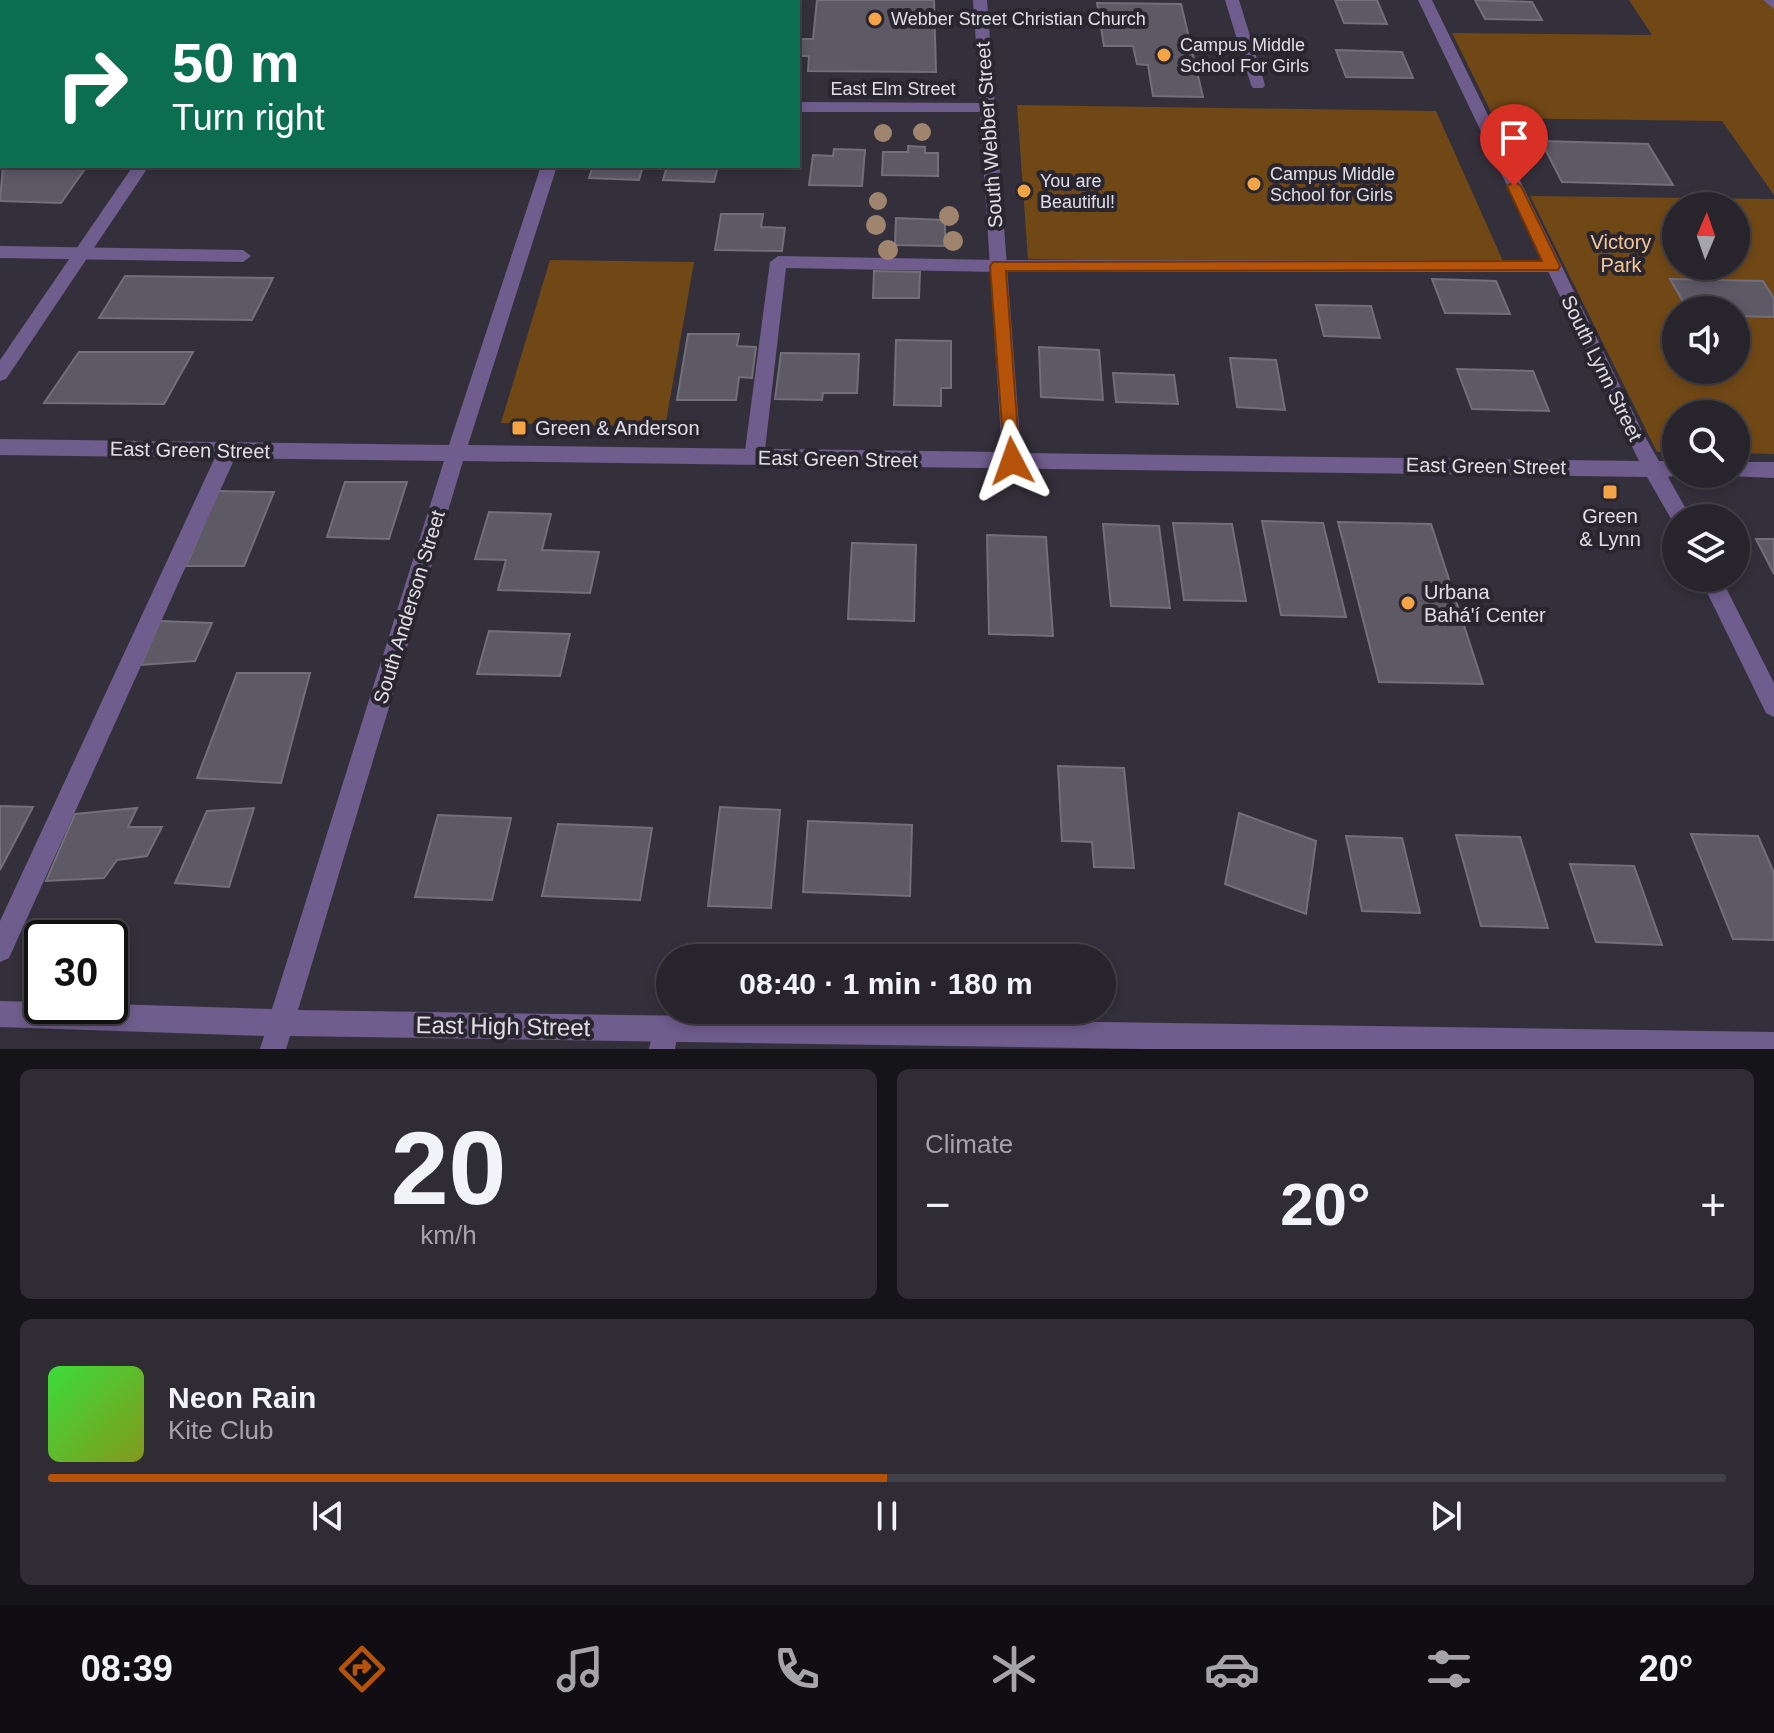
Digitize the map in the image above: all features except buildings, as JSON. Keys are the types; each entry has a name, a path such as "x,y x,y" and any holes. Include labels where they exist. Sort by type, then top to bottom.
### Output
{"street":[{"name":"South Webber Street","path":"980,0 1012,461"},
{"path":"1232,0 1258,85"},
{"name":"South Lynn Street","path":"1425,0 1635,437 1673,504"},
{"path":"1770,0 1774,5"},
{"name":"East Elm Street","path":"800,107 987,108"},
{"path":"0,374 140,168"},
{"name":"South Anderson Street","path":"273,1049 456,454 548,168"},
{"path":"0,252 243,256"},
{"path":"754,458 778,262 998,266 1553,266"},
{"name":"East Green Street","path":"0,447 1662,469"},
{"path":"0,949 228,451"},
{"path":"1750,470 1774,470"},
{"path":"1717,592 1774,706"},
{"name":"East High Street","path":"0,1014 663,1039 1774,1045"}],"green space":[{"path":"1629,0 1774,0 1774,195 1722,121 1494,118 1452,33 1652,35"},
{"name":"Campus Middle School for Girls","path":"1017,105 1436,111 1506,268 1028,259"},
{"name":"Victory Park","path":"1530,196 1662,198 1662,280 1750,280 1750,199 1774,199 1774,454 1750,453 1750,400 1662,400 1662,452 1657,452"},
{"path":"550,260 694,262 665,427 501,423"}],"place":[{"name":"Webber Street Christian Church","path":"875,19"},
{"name":"Campus Middle School For Girls","path":"1164,55"},
{"name":"Campus Middle School for Girls","path":"1254,184"},
{"name":"You are Beautiful!","path":"1024,191"},
{"name":"Green & Anderson","path":"519,428"},
{"name":"Green & Lynn","path":"1610,492"},
{"name":"Urbana Bahá'í Center","path":"1408,603"}],"route":[{"path":"1012,461 998,266 1553,266 1514,186"}]}
